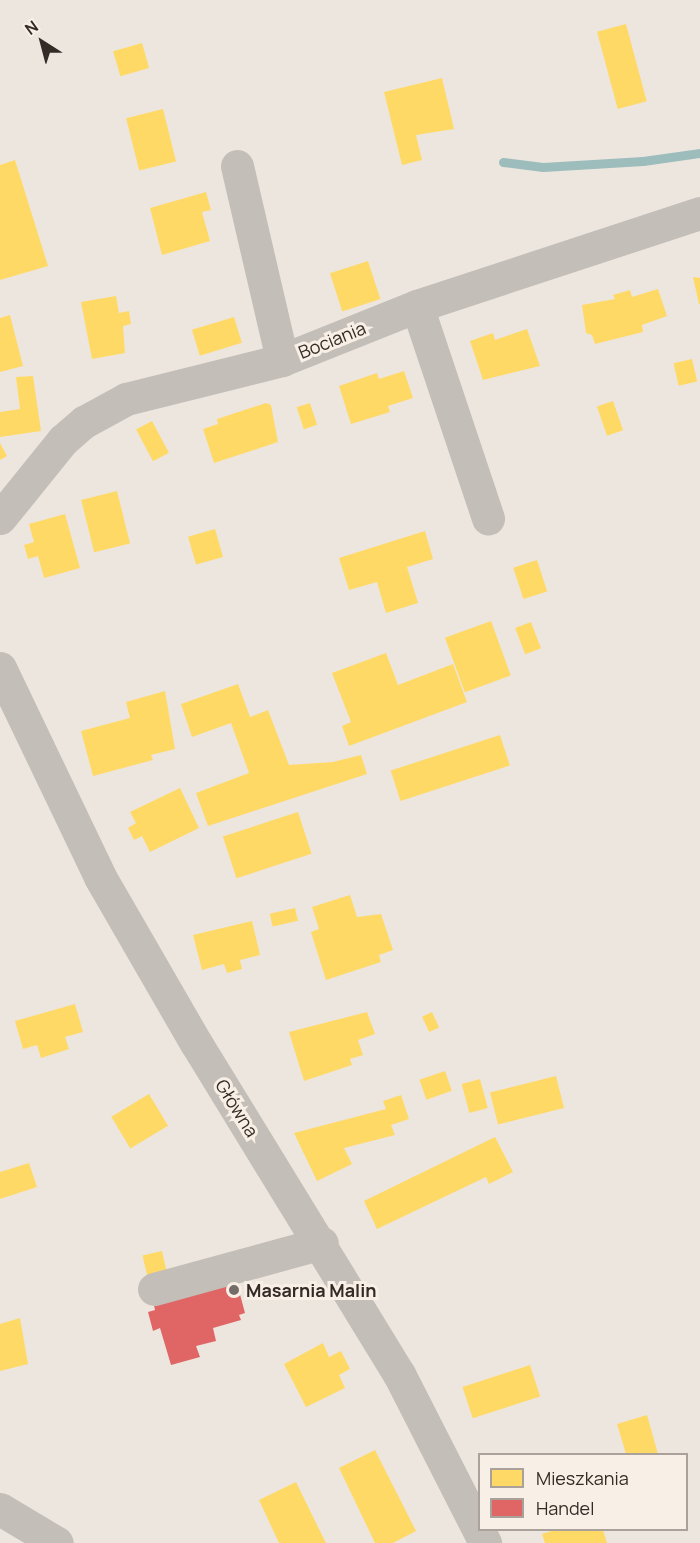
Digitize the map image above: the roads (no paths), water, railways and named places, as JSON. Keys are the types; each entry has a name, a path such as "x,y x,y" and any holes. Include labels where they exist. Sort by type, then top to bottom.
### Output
{"street":[{"path":"237,166 282,360"},
{"name":"Bociania","path":"0,518 63,441 116,405 217,374 282,360 417,306 700,213"},
{"path":"417,306 488,518"},
{"name":"Główna","path":"0,668 100,877 196,1043 322,1243 409,1392 478,1529"},
{"path":"154,1289 322,1243"},
{"path":"0,1509 57,1543"}],"waterway":[{"path":"503,162 543,167 643,161 700,153"}],"place":[{"name":"Masarnia Malin","path":"234,1290"}]}
